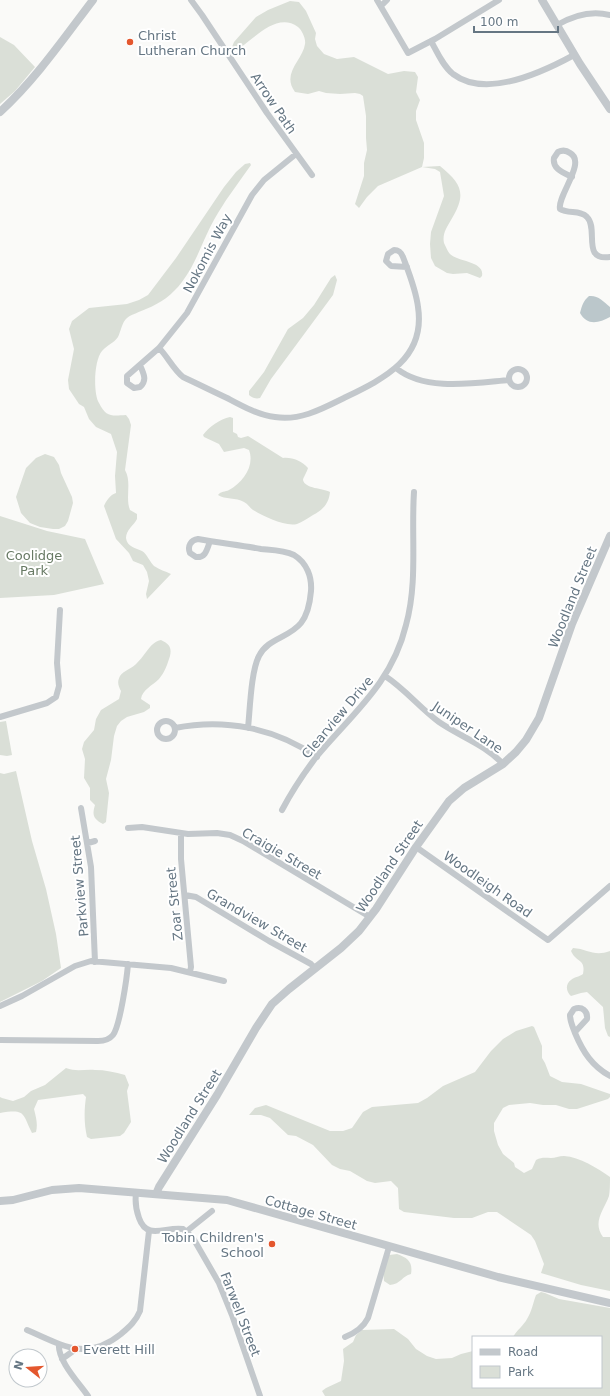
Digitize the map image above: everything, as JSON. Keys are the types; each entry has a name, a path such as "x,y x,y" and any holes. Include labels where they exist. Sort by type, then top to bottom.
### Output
{"street":[{"path":"0,112 37,72 94,0"},
{"path":"377,0 408,53 500,0"},
{"path":"381,6 387,0"},
{"path":"542,0 574,55 610,109"},
{"name":"Arrow Path","path":"191,1 312,175"},
{"path":"557,25 582,14 596,13 610,15"},
{"path":"431,41 445,64 453,73 465,80 479,84 501,83 536,74 574,55"},
{"path":"572,177 560,171 554,165 554,158 558,152 566,151 575,157 572,177 561,199 560,209 566,212 583,214 586,216 590,223 592,244 595,253 601,258 610,257"},
{"name":"Nokomis Way","path":"140,365 159,348 174,331 189,309 252,195 264,180 296,154"},
{"path":"159,348 183,377 254,411 276,417 299,417 321,409 376,382 396,368 406,357 413,345 418,323 417,300 407,267"},
{"path":"396,368 410,377 436,382 463,384 510,380"},
{"name":"Clearview Drive","path":"282,810 300,780 317,757 364,705 385,676 393,661 403,636 411,600 414,492"},
{"name":"Woodland Street","path":"156,1194 267,1012 283,994 351,940 370,917 445,806 464,788 503,764 522,746 539,718 572,624 610,536"},
{"path":"210,541 288,553 302,562 308,571 310,578 311,584 309,607 301,622 288,634 266,646 257,661 248,728"},
{"path":"0,717 47,703 53,700 57,694 59,680 57,652 60,610"},
{"name":"Juniper Lane","path":"385,676 439,722 491,754 503,764"},
{"path":"175,728 212,724 248,728 290,741 317,757"},
{"name":"Parkview Street","path":"82,808 92,878 95,962"},
{"name":"Craigie Street","path":"128,828 142,827 181,834 217,833 236,838 370,917"},
{"name":"Zoar Street","path":"181,834 181,859 191,967 190,972"},
{"path":"88,843 95,841"},
{"name":"Woodleigh Road","path":"416,847 548,940 610,886"},
{"name":"Grandview Street","path":"185,895 196,897 308,962 315,968"},
{"path":"0,1006 22,996 75,966 86,962 172,968 224,981"},
{"path":"0,1040 98,1041 110,1038 116,1028 125,990 128,964"},
{"path":"575,1032 581,1047 589,1059 598,1068 610,1076"},
{"name":"Cottage Street","path":"0,1202 62,1188 85,1188 227,1200 504,1279 610,1303"},
{"path":"136,1193 138,1216 143,1227 149,1231 180,1228 187,1231 212,1211"},
{"path":"27,1330 59,1344 76,1349 90,1348 107,1343 126,1330 138,1316 141,1305 149,1231"},
{"name":"Farwell Street","path":"187,1231 193,1238 223,1292 260,1396"},
{"path":"345,1337 357,1332 366,1323 389,1247"},
{"path":"59,1344 59,1351 62,1360 88,1396"},
{"path":"62,1360 76,1349"}],"green space":[{"path":"290,1 299,2 306,11 316,33 315,39 317,46 324,54 337,59 354,57 388,74 404,71 415,72 418,77 416,92 420,100 416,111 416,120 424,143 424,158 422,167 378,186 359,208 355,204 364,176 364,163 367,150 366,116 363,96 355,93 340,94 319,91 308,94 295,92 291,85 291,73 301,56 305,42 301,30 290,23 283,22 275,24 268,27 241,47 232,47 234,42 256,17 268,10"},
{"path":"0,37 14,45 35,67 15,91 0,104"},
{"path":"250,163 251,165 213,221 188,274 182,282 170,295 161,301 127,318 118,337 102,351 97,362 95,385 99,403 104,411 110,415 126,415 131,425 125,470 128,480 128,500 130,510 137,514 137,519 127,532 127,541 132,547 144,552 158,569 171,574 147,599 146,594 149,581 147,572 143,565 133,561 129,553 116,539 104,506 109,498 116,493 115,476 117,452 111,434 96,427 89,419 84,407 79,404 69,389 68,380 74,349 69,329 72,321 89,308 127,304 148,295 176,258 224,187 236,172 245,164"},
{"path":"440,166 453,178 457,184 460,190 459,203 445,231 444,243 449,253 454,257 470,262 479,267 482,271 482,276 480,278 467,273 447,273 435,266 431,258 431,232 444,196 440,172 435,169 422,167"},
{"path":"335,275 337,280 333,295 271,379 260,398 250,396 249,391 264,372 288,329 303,318 314,305 331,278"},
{"path":"230,417 233,418 233,432 237,434 238,437 241,438 248,436 283,458 300,461 306,466 308,468 303,479 304,483 311,487 330,492 327,503 323,508 303,521 292,525 262,515 241,500 224,498 218,495 239,483 249,468 250,462 249,450 244,448 224,452 219,444 204,437 203,435 215,424"},
{"path":"45,454 54,457 59,465 72,497 73,503 68,521 65,526 59,529 40,527 30,523 21,513 16,497 26,468 36,458"},
{"name":"Coolidge Park","path":"0,516 47,531 85,539 104,584 54,595 0,598"},
{"path":"161,640 169,646 171,653 161,676 143,693 141,699 150,705 150,708 144,712 127,717 117,726 106,779 109,793 106,822 103,824 94,816 95,805 90,800 90,788 84,778 85,759 82,749 84,742 94,730 96,719 101,710 119,699 121,691 118,680 120,676 135,665 154,643"},
{"path":"6,721 12,755 7,756 0,755 0,722"},
{"path":"16,771 32,841 46,889 56,934 61,968 42,981 0,1002 0,773 4,774"},
{"path":"573,948 595,953 610,951 610,1037 608,1036 605,1028 603,1007 587,992 571,996 568,992 567,986 569,982 583,974 584,969 582,963 573,955 571,951"},
{"path":"532,1026 534,1027 542,1046 542,1058 550,1076 562,1082 581,1084 610,1094 610,1097 577,1109 569,1109 556,1105 530,1103 509,1105 503,1108 494,1123 494,1131 498,1145 503,1154 514,1163 515,1167 524,1173 532,1169 536,1160 538,1159 564,1156 576,1158 610,1177 609,1196 600,1216 599,1226 603,1237 610,1237 610,1291 581,1285 541,1273 544,1264 531,1235 497,1212 488,1212 472,1218 454,1218 404,1212 399,1209 398,1188 391,1181 375,1183 367,1181 350,1171 340,1169 332,1165 313,1145 296,1136 288,1135 270,1118 261,1115 249,1115 255,1108 266,1105 330,1131 343,1131 352,1128 363,1112 372,1107 418,1103 443,1086 475,1072 491,1051 503,1039 516,1031"},
{"path":"66,1068 106,1071 125,1075 129,1085 127,1091 131,1122 124,1133 120,1136 91,1139 87,1137 85,1127 86,1097 83,1094 38,1100 34,1109 37,1129 36,1132 32,1133 24,1117 19,1112 0,1113 0,1097 13,1101 24,1097 31,1091 45,1085"},
{"path":"397,1254 409,1261 411,1266 411,1274 405,1276 397,1283 390,1285 384,1281 383,1271 389,1255"},
{"path":"541,1292 559,1299 610,1308 610,1396 325,1396 322,1391 341,1381 344,1361 343,1349 353,1342 356,1335 362,1330 394,1329 408,1339 416,1349 427,1356 436,1359 452,1358 472,1351 472,1388 602,1388 602,1336 514,1336 529,1316 536,1295"}],"shaded area":[{"path":"589,296 598,297 610,307 610,317 598,322 590,322 583,317 580,313 582,306"}],"place":[{"name":"Christ Lutheran Church","path":"130,42"},
{"name":"Tobin Children's School","path":"272,1244"},
{"name":"Everett Hill","path":"75,1349"}]}
